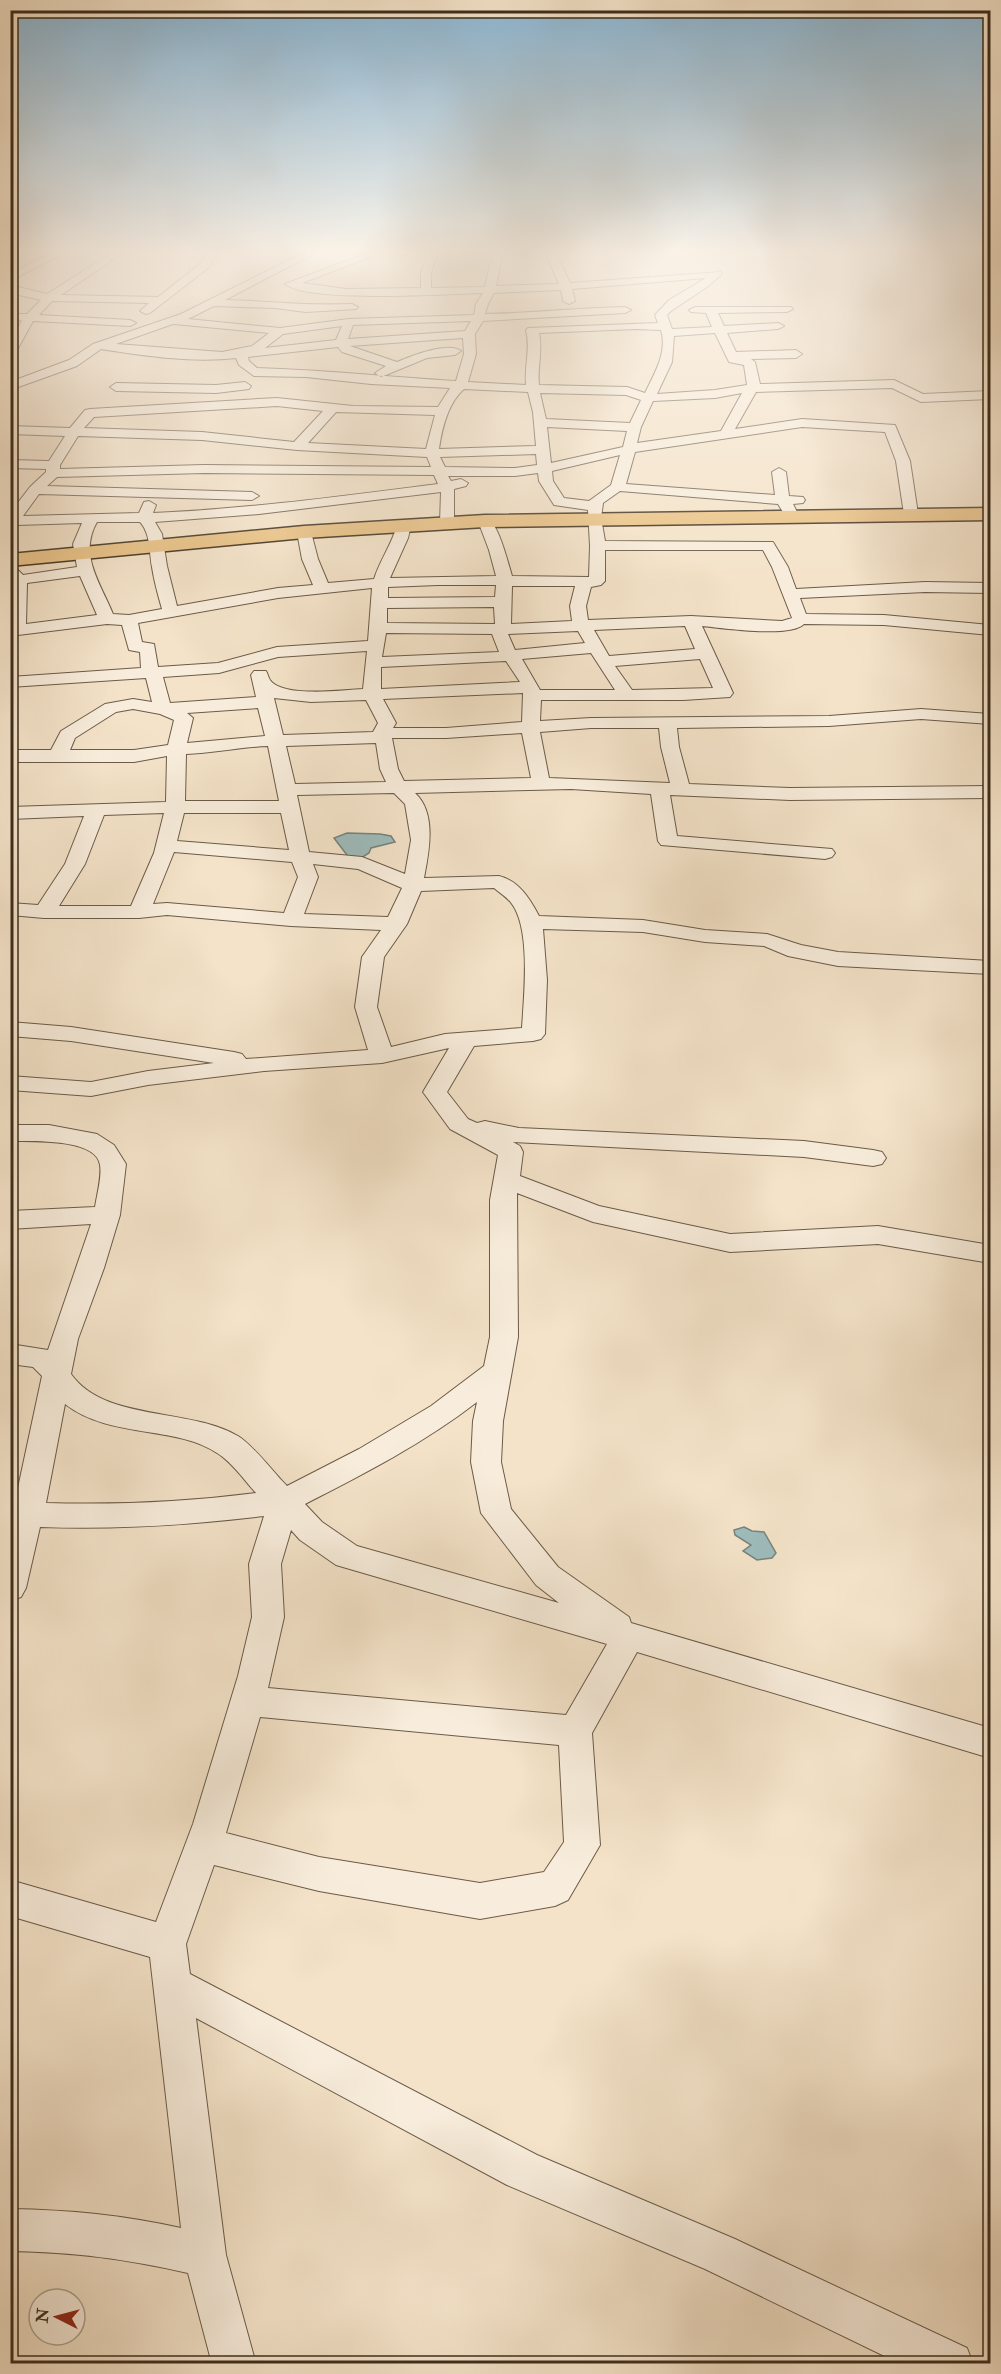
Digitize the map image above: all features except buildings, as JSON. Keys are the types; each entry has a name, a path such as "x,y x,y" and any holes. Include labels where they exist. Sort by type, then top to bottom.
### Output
{"main road":[{"path":"10,560 84,561 158,545 304,532 594,512 795,509 910,514 990,514"}],"street":[{"path":"66,363 73,363"},
{"path":"14,384 73,363"},
{"path":"244,363 254,372"},
{"path":"264,386 299,385 306,373 333,363"},
{"path":"387,363 397,366"},
{"path":"297,446 341,408 368,389 371,380 377,374 405,363"},
{"path":"447,523 449,498 432,453 433,444 442,411 452,393 461,385 467,363"},
{"path":"533,363 533,389 539,412 546,481 559,502 594,512"},
{"path":"84,561 13,577 14,631 107,618 129,620 322,587 438,579 584,584 597,580 598,546 594,512 596,501 617,487 622,477 633,427 666,363"},
{"path":"726,433 754,384 749,363"},
{"path":"231,371 306,373 371,380 533,389 627,391 647,398 715,394 752,388 894,384 921,398 990,395"},
{"path":"109,394 252,386 254,372"},
{"path":"11,522 51,472 74,432 109,394 129,377"},
{"path":"202,436 219,413 210,400 216,389"},
{"path":"90,413 294,399 341,408 442,411"},
{"path":"539,423 633,427"},
{"path":"10,464 51,472 204,469 500,472 544,468 629,449 726,433 802,423 845,424 890,428 903,461 910,514"},
{"path":"10,430 202,436 297,446 432,453 542,450"},
{"path":"204,469 232,438"},
{"path":"144,518 146,510 174,470"},
{"path":"250,503 261,471"},
{"path":"20,481 51,472"},
{"path":"11,522 47,518 144,518 250,503 354,499 446,487 460,483 469,472"},
{"path":"779,472 783,500"},
{"path":"617,487 783,500 795,509"},
{"path":"35,490 157,493 250,503"},
{"path":"92,518 82,534 80,546 107,618"},
{"path":"144,518 150,523 158,545 159,565 171,612"},
{"path":"485,521 497,550 505,580 502,602 504,628 500,634 502,646 515,658 531,691 530,727 541,785"},
{"path":"382,1056 366,1007 373,957 396,924 412,885 421,840 414,802 397,786 389,769 382,735 387,723 372,694 372,667 380,603 380,583 386,565 401,538 404,525"},
{"path":"304,532 310,559 322,587"},
{"path":"598,546 768,545 780,567 800,620"},
{"path":"584,584 577,612 600,655 628,696"},
{"path":"789,594 925,587 990,588"},
{"path":"380,603 502,602"},
{"path":"129,620 135,646 148,648 150,673 154,675 164,709 184,718 176,749 179,786 171,833 159,871 139,912"},
{"path":"10,682 219,668 255,660 277,652 376,645 504,628 692,621 782,626 794,625 800,620 884,620 990,630"},
{"path":"262,683 280,694 310,697 531,691 628,696 724,693 692,621"},
{"path":"376,645 511,656 554,650 600,655 707,653"},
{"path":"255,660 267,702 268,723 276,740 300,856 308,877 291,920"},
{"path":"59,754 68,735 111,708 133,704 164,709 267,702"},
{"path":"10,756 59,754 134,756 176,749 215,747 236,742 446,734 591,723 829,721 921,714 990,719"},
{"path":"668,722 670,747 681,790"},
{"path":"10,813 174,807 397,786 571,783 790,794 990,792"},
{"path":"660,789 668,841 825,853"},
{"path":"44,912 76,866 89,835 95,811"},
{"path":"10,1083 91,1089 148,1078 264,1064 382,1056 445,1041 533,1034 536,980 532,922 520,898 499,882 412,885 362,863 166,846"},
{"path":"11,911 139,912 167,909 291,920 396,924"},
{"path":"532,922 643,926 705,936 767,940 796,951 838,960 990,967"},
{"path":"10,1029 71,1034 264,1064"},
{"path":"466,1039 435,1092 459,1124 511,1152 503,1200 504,1337 488,1421 486,1462 496,1514 547,1576 629,1636"},
{"path":"459,1124 519,1136 804,1149 873,1158"},
{"path":"10,1133 49,1133 88,1140 105,1151 113,1164 107,1215 91,1268 64,1339 57,1377 19,1514 10,1588"},
{"path":"507,1180 592,1214 730,1243 878,1234 990,1254"},
{"path":"10,1220 107,1215"},
{"path":"10,1354 40,1358 49,1364 67,1390 84,1403 112,1415 201,1432 229,1445 311,1531 347,1556 629,1636 990,1743"},
{"path":"19,1514 104,1517 207,1512 284,1501 370,1457 431,1420 498,1371"},
{"path":"234,2364 205,2255 174,1986 167,1944 204,1845 248,1701 268,1617 265,1564 284,1501"},
{"path":"204,1845 319,1874 480,1901 555,1887 582,1845 575,1731 629,1636"},
{"path":"248,1701 575,1731"},
{"path":"10,1898 167,1944"},
{"path":"174,1986 522,2170 720,2254 951,2364"},
{"path":"10,2230 70,2231 132,2239 205,2255"}],"water":[{"path":"347,833 391,836 395,842 371,848 369,853 358,860 350,859 334,838"},
{"path":"744,1527 752,1531 764,1532 776,1553 772,1558 757,1560 743,1551 751,1545 735,1535 734,1530"}]}
